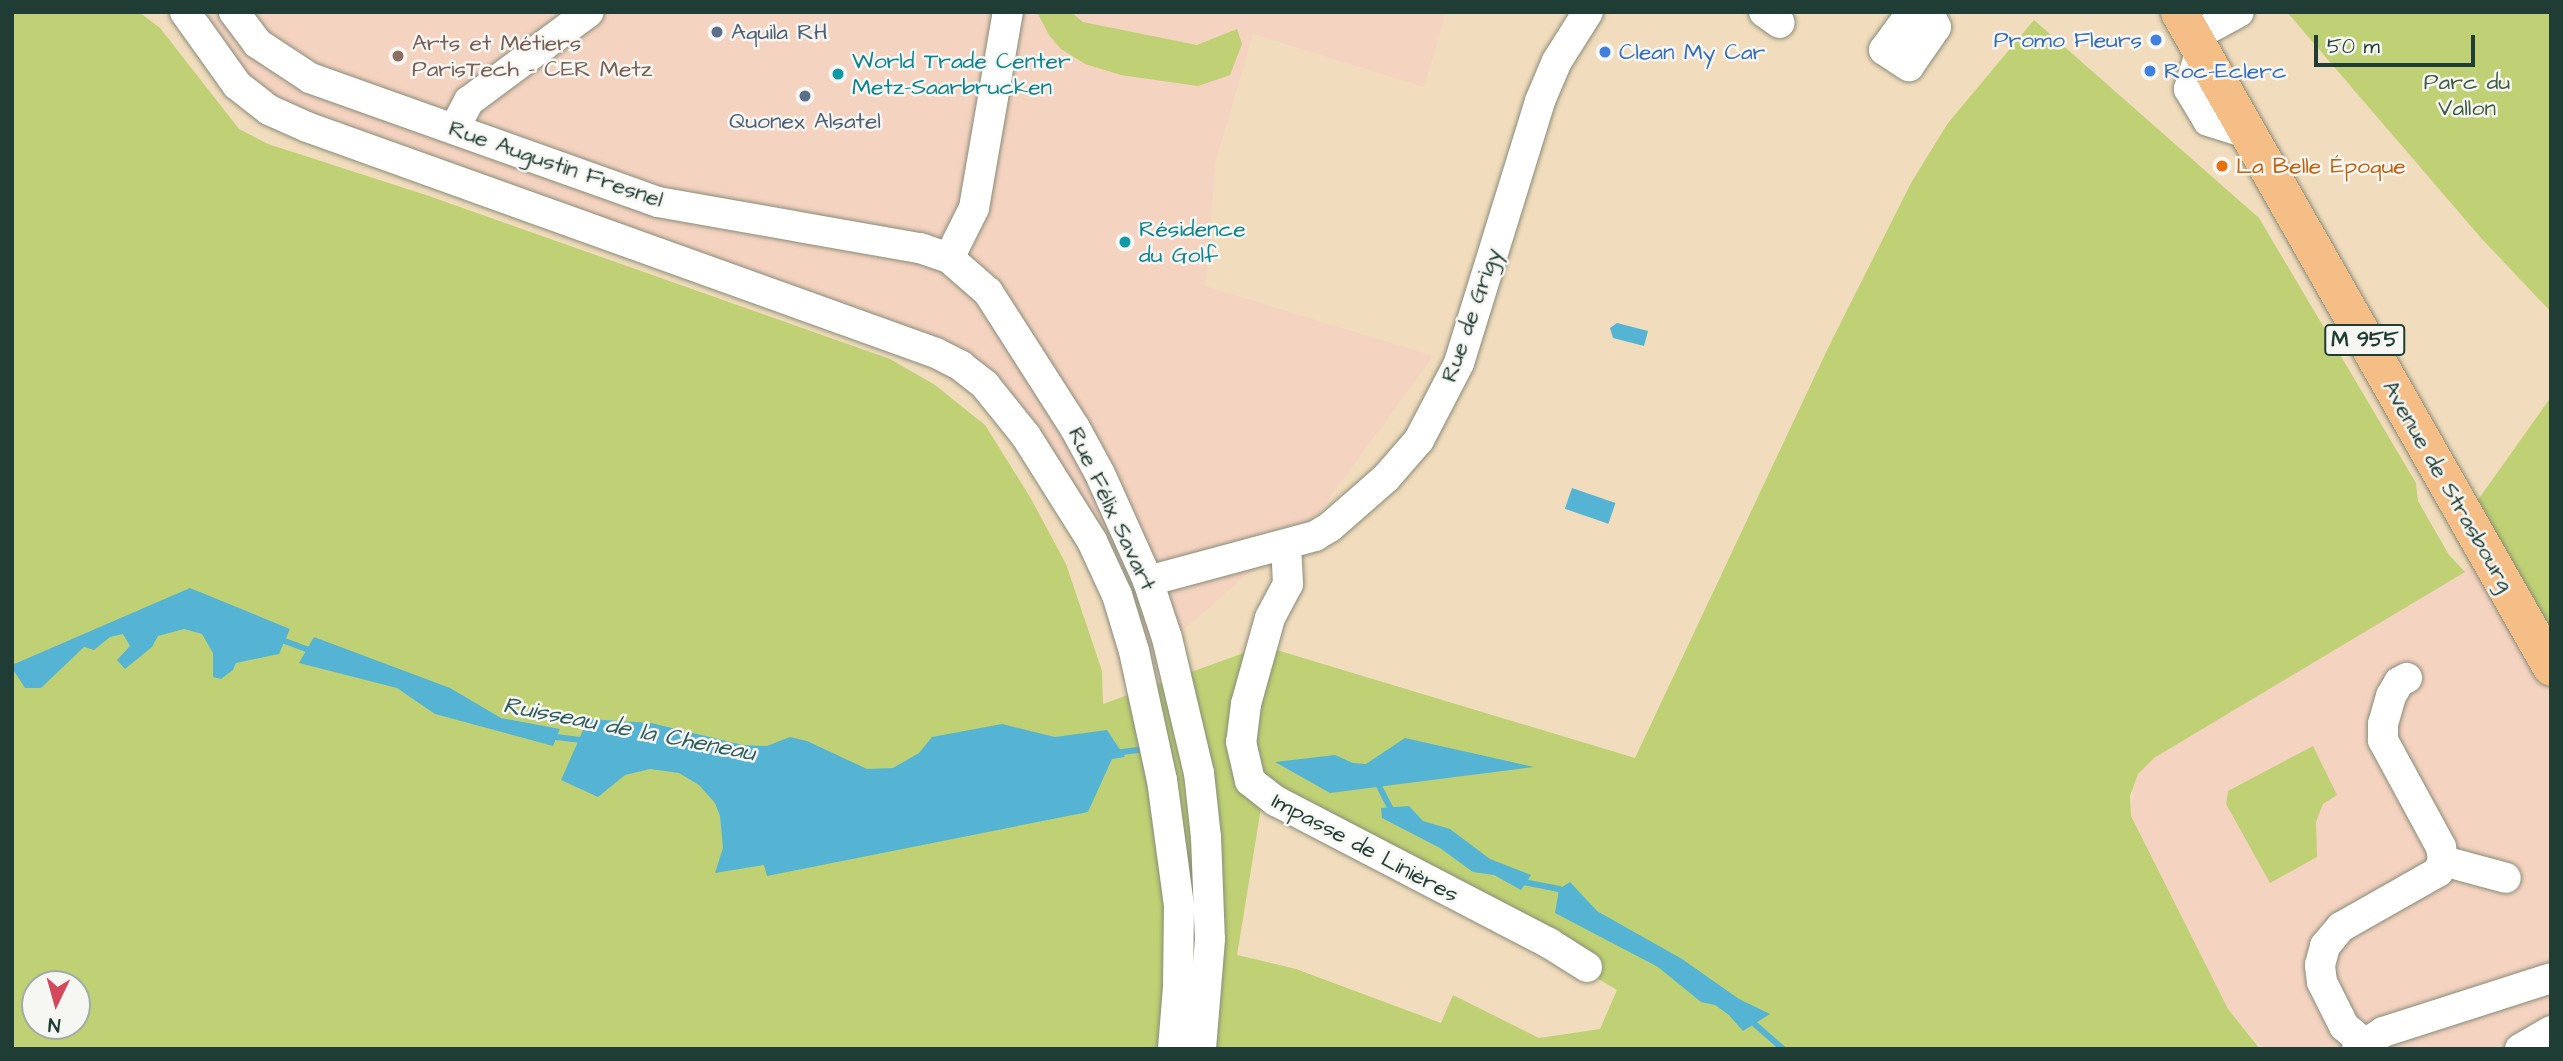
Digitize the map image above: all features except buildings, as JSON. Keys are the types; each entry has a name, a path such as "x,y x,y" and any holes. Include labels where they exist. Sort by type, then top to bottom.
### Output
{"main road":[{"name":"Avenue de Strasbourg","path":"2191,33 2551,667"}],"street":[{"path":"185,12 237,85 281,116 936,353 961,366 985,385 1026,436 1092,541 1116,595 1147,706 1162,779 1179,906 1178,987 1173,1049"},
{"name":"Rue Augustin Fresnel","path":"234,12 257,43 310,78 658,202 883,240 949,258"},
{"path":"454,129 469,101 589,12"},
{"path":"949,258 974,208 1008,12"},
{"name":"Rue de Grigy","path":"1148,581 1209,562 1286,545 1330,527 1386,478 1419,440 1459,363 1540,101 1557,61 1588,12"},
{"path":"1912,12 1884,50 1909,66 1936,27 1928,12"},
{"path":"2191,33 2239,12"},
{"name":"Rue Félix Savart","path":"949,258 988,292 1075,428 1114,501 1148,581 1183,699 1199,773 1210,898 1201,1049"},
{"name":"Impasse de Linières","path":"1286,545 1287,584 1270,618 1246,704 1241,742 1250,781 1276,801 1549,943 1587,967"},
{"path":"2407,678 2399,682 2391,696 2383,724 2383,740 2441,847 2443,861 2438,872 2341,927 2325,946 2320,965 2322,982 2344,1026 2360,1046 2383,1032 2551,978"},
{"path":"2443,861 2506,878"},
{"path":"2520,1049 2551,1031"}],"shaded area":[{"path":"167,12 1446,12 1424,87 1253,34 1216,160 1205,286 1433,356 1320,511 1123,682 1093,569 1037,475 976,395 916,361 270,129 227,98"},
{"path":"2477,562 2551,694 2551,1049 2264,1049 2227,1009 2130,814 2137,776 2152,759"}],"green space":[{"path":"12,12 139,12 160,28 239,129 268,144 429,196 890,359 935,385 985,425 1030,497 1066,564 1102,671 1103,704 1263,646 1635,758 1829,346 1911,183 1948,123 2034,20 2259,218 2416,483 2418,501 2449,555 2465,572 2154,758 2138,774 2130,796 2131,816 2228,1009 2260,1049 12,1049","holes":["1262,802 1545,947 1617,990 1600,1029 1539,1038 1453,995 1441,1023 1296,969 1237,955"]},
{"path":"1037,12 1071,12 1083,22 1197,45 1237,29 1242,44 1230,75 1198,86 1121,75 1085,64 1061,49 1049,35"},
{"name":"Parc du Vallon","path":"2287,12 2551,12 2551,312 2481,238"},
{"path":"2551,397 2551,640 2473,507"},
{"path":"2313,746 2337,795 2323,804 2316,822 2317,857 2270,883 2226,804 2228,791"}],"water":[{"path":"1617,323 1648,331 1644,346 1613,338 1610,328"},
{"path":"1572,488 1615,503 1608,524 1565,509"},
{"path":"190,588 290,629 279,654 236,663 233,670 221,679 213,677 213,653 202,634 184,629 158,636 152,647 125,669 117,660 130,646 123,634 110,637 94,650 84,647 41,688 25,688 12,668 12,665"},
{"path":"314,637 450,688 501,718 560,729 553,746 435,714 397,688 299,663"},
{"path":"588,719 651,723 743,745 767,746 790,737 807,741 867,769 893,768 919,753 932,737 1002,724 1055,737 1107,730 1125,757 1112,759 1088,812 767,876 764,865 715,873 723,848 720,816 715,803 699,785 679,773 650,769 625,775 598,797 561,780"},
{"path":"1405,738 1534,767 1330,793 1275,762 1335,755 1353,763 1366,764"},
{"path":"1409,806 1423,821 1450,829 1490,859 1531,875 1521,890 1494,875 1473,872 1440,848 1382,818 1381,808"},
{"path":"1570,882 1597,911 1682,959 1739,999 1770,1014 1743,1031 1729,1015 1715,1005 1701,1002 1658,967 1555,913 1559,889"}],"waterway":[{"name":"Ruisseau de la Cheneau","path":"279,639 312,651"},
{"name":"Ruisseau de la Cheneau","path":"548,736 586,741"},
{"name":"Ruisseau de la Cheneau","path":"1114,753 1140,750"},
{"name":"Ruisseau de la Cheneau","path":"1377,782 1392,811"},
{"name":"Ruisseau de la Cheneau","path":"1518,881 1559,889 1563,894"},
{"name":"Ruisseau de la Cheneau","path":"1750,1020 1783,1049"}],"place":[{"name":"Aquila RH","path":"717,32"},
{"name":"Promo Fleurs","path":"2156,40"},
{"name":"Clean My Car","path":"1605,52"},
{"name":"Arts et Métiers ParisTech - CER Metz","path":"398,56"},
{"name":"Roc-Eclerc","path":"2150,71"},
{"name":"World Trade Center Metz-Saarbrucken","path":"838,74"},
{"name":"Quonex Alsatel","path":"805,96"},
{"name":"La Belle Époque","path":"2222,166"},
{"name":"Résidence du Golf","path":"1125,242"}]}
